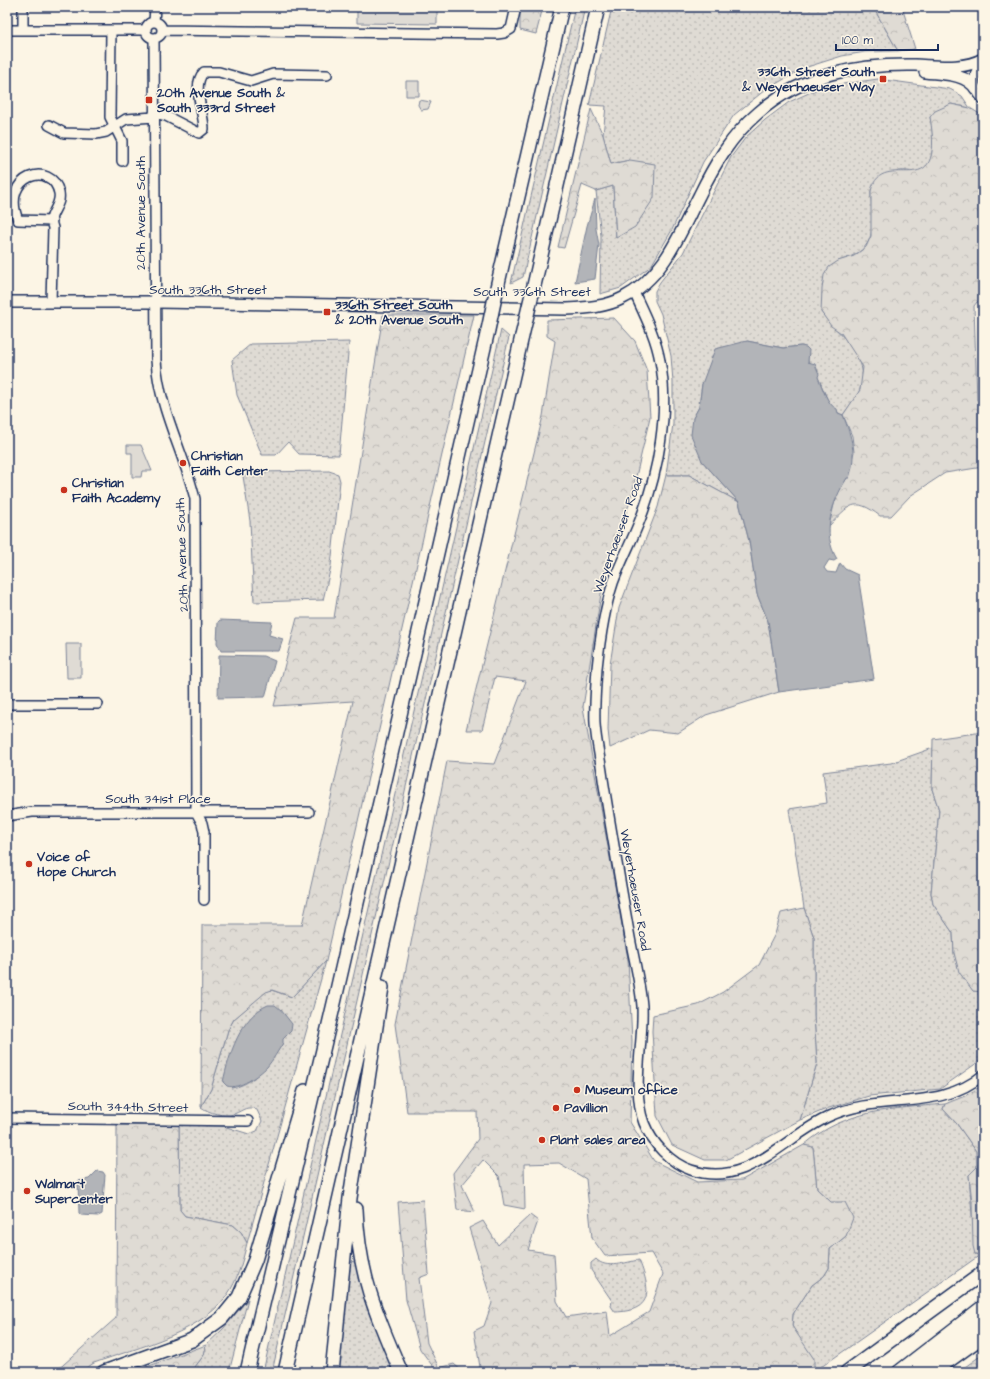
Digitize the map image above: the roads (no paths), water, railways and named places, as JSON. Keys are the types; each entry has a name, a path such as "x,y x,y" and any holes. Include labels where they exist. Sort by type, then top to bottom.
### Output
{"highway":[{"path":"246,1372 335,998 562,7"},
{"path":"285,1372 598,7"},
{"path":"332,1372 350,1198 359,1148 369,1068 401,871"},
{"path":"104,1372 192,1340 222,1318 243,1290 255,1260 291,1136 335,998"},
{"path":"359,1148 356,1207 361,1261 373,1305 401,1372"},
{"path":"847,1372 983,1273"},
{"path":"899,1372 983,1307"},
{"path":"918,1372 983,1321"},
{"path":"933,1372 983,1336"}],"main road":[{"name":"South 336th Street","path":"7,302 157,302 567,309 585,308 610,303 634,292 646,283 667,258 703,187 725,149 756,114 781,95 815,78 851,69 875,67 967,66 983,59"},
{"name":"South 336th Street","path":"875,67 910,69 958,77 969,80 976,89"}],"street":[{"path":"23,7 23,30"},
{"path":"154,7 154,22"},
{"path":"163,30 483,35 504,33 511,29 516,7"},
{"path":"146,30 149,24 154,22 160,24 163,30"},
{"path":"7,30 146,30"},
{"path":"111,30 109,113 114,127 122,141 122,161"},
{"path":"146,30 149,36 154,38 160,36 163,30"},
{"name":"20th Avenue South","path":"154,38 154,290 157,302 156,360 160,391 173,436 190,476 195,499 196,812"},
{"path":"983,59 975,73 976,89 983,99"},
{"path":"49,125 60,132 72,134 96,134 106,132 126,119 154,115 166,116 199,133 204,129 198,84 200,76 204,72 219,72 251,81 273,74 327,75"},
{"path":"51,302 52,221 52,217 58,206 59,193 51,178 46,176 29,176 21,180 14,192 13,203 14,211 18,220 52,221"},
{"name":"Weyerhaeuser Road","path":"634,292 652,334 661,362 663,382 661,430 652,485 641,518 615,578 608,602 601,636 597,668 595,724 608,809 642,1004 639,1103 643,1121 659,1148 689,1170 710,1174 729,1174 749,1167 772,1155 786,1143 831,1115 854,1107 875,1103 926,1099 945,1095 966,1088 983,1075"},
{"path":"7,704 98,704"},
{"name":"South 341st Place","path":"7,816 32,812 309,812"},
{"path":"196,812 202,822 204,832 204,900"},
{"name":"South 344th Street","path":"7,1118 248,1121"}],"place":[{"name":"336th Street South & Weyerhaeuser Way","path":"883,79"},
{"name":"20th Avenue South & South 333rd Street","path":"149,100"},
{"name":"336th Street South & 20th Avenue South","path":"327,312"},
{"name":"Christian Faith Center","path":"183,463"},
{"name":"Christian Faith Academy","path":"64,490"},
{"name":"Voice of Hope Church","path":"29,864"},
{"name":"Museum office","path":"577,1090"},
{"name":"Pavillion","path":"556,1108"},
{"name":"Plant sales area","path":"542,1140"},
{"name":"Walmart Supercenter","path":"27,1191"}]}
